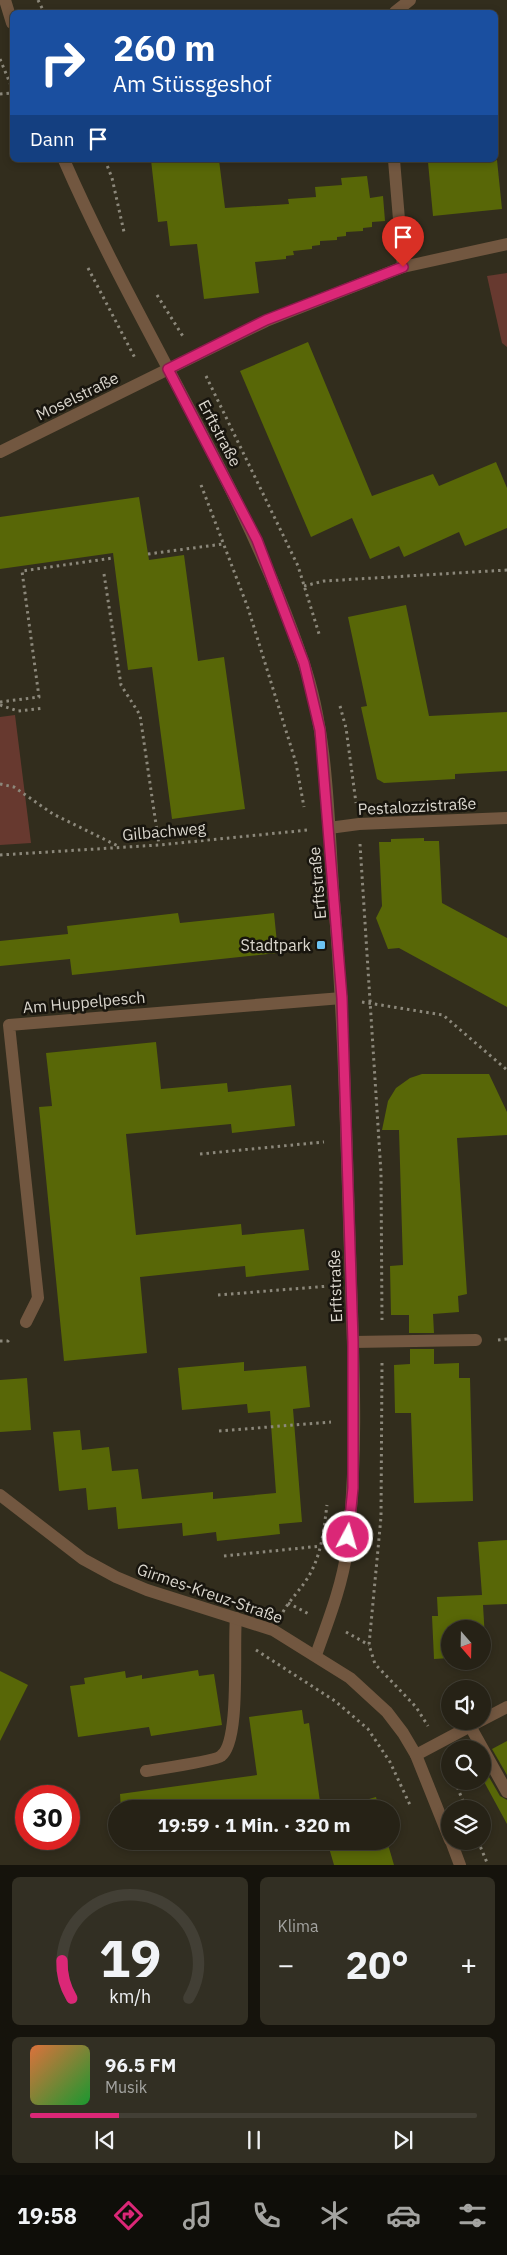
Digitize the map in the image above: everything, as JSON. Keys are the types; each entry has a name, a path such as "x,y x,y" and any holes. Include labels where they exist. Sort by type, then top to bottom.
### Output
{"street":[{"path":"5,0 10,16"},
{"path":"397,10 410,0"},
{"name":"Erftstraße","path":"65,162 89,217 257,540 280,595 312,688 320,730 342,998 353,1342 353,1488 346,1555 335,1600 316,1655"},
{"path":"394,162 403,267"},
{"name":"Moselstraße","path":"0,452 266,320 403,267 507,244"},
{"name":"Pestalozzistraße","path":"329,828 359,824 507,818"},
{"name":"Am Huppelpesch","path":"26,1322 38,1298 9,1024 342,998"},
{"path":"353,1342 476,1340"},
{"name":"Girmes-Kreuz-Straße","path":"0,1495 83,1559 147,1590 273,1630 316,1655 350,1678 387,1712 403,1733 416,1755 441,1818"},
{"path":"146,1771 220,1757 229,1747 234,1724 234,1642 236,1618"},
{"path":"491,1715 507,1707"},
{"path":"416,1755 463,1730"},
{"path":"481,1730 507,1792"},
{"name":"Girmes-Kreuz-Straße","path":"454,1850 460,1865"}],"path":[{"path":"0,59 10,83"},
{"path":"85,262 146,380"},
{"path":"199,479 248,608 296,764 306,815"},
{"path":"148,554 223,544"},
{"path":"0,704 39,697 22,570 113,558"},
{"path":"248,608 280,595 324,581 507,570"},
{"path":"104,574 121,685 140,714 159,845"},
{"path":"0,704 18,711 44,708"},
{"path":"0,784 14,787 53,814 121,847"},
{"path":"307,822 310,840"},
{"path":"359,824 381,1173 381,1516 370,1645 376,1664 416,1707 441,1750"},
{"name":"Gilbachweg","path":"0,855 159,845 329,828"},
{"path":"342,998 443,1014 507,1070"},
{"path":"324,1132 325,1152"},
{"path":"200,1154 324,1142"},
{"path":"329,1277 330,1295"},
{"name":"Erftstraße","path":"218,1295 329,1286"},
{"path":"331,1432 332,1413"},
{"path":"219,1431 331,1422"},
{"path":"328,1500 321,1546 310,1574 293,1596 261,1652 335,1701 368,1729 390,1762 413,1811"},
{"path":"224,1556 321,1546"},
{"path":"482,1850 488,1865"}],"shaded area":[{"path":"507,273 507,347 502,343 487,276"},
{"path":"15,715 31,843 0,845 0,717"}],"building":[{"path":"151,162 219,162 225,208 289,204 288,199 316,197 315,187 342,185 341,178 367,176 370,198 383,196 385,221 372,222 372,227 363,228 363,231 346,232 346,236 337,237 337,240 320,241 320,245 312,246 312,249 293,251 294,255 286,256 286,259 255,262 259,293 204,299 197,244 170,246 167,221 158,222"},
{"path":"428,162 497,162 502,209 433,216"},
{"path":"308,342 372,496 433,474 439,486 496,462 507,488 507,528 465,546 459,532 404,557 399,546 370,559 352,518 311,537 240,371"},
{"path":"139,497 149,560 184,555 198,661 224,657 245,809 172,819 152,667 128,670 113,553 0,569 0,517"},
{"path":"406,605 429,716 507,712 507,771 455,774 455,779 384,783 377,779 361,707 367,706 348,617"},
{"path":"424,838 424,841 439,841 442,903 507,938 507,1007 399,948 388,949 376,918 382,906 379,842 391,842 391,839"},
{"path":"178,913 180,923 274,913 278,953 72,975 70,959 0,966 0,941 68,934 67,926"},
{"path":"156,1042 161,1089 227,1083 228,1092 291,1085 295,1126 232,1133 231,1124 126,1134 136,1235 241,1224 242,1235 304,1229 309,1270 246,1277 245,1266 140,1277 147,1353 64,1361 39,1107 52,1106 46,1053"},
{"path":"422,1074 489,1074 507,1112 507,1135 457,1138 467,1294 458,1296 459,1312 433,1314 434,1333 409,1333 409,1315 391,1315 390,1266 403,1265 399,1130 382,1130 388,1101 396,1088 410,1078"},
{"path":"410,1349 434,1349 434,1364 459,1363 459,1378 470,1378 473,1501 414,1503 411,1413 395,1413 394,1365 410,1364"},
{"path":"244,1362 244,1371 306,1366 310,1407 293,1409 302,1522 279,1524 280,1534 217,1541 216,1532 183,1536 182,1523 118,1529 116,1507 88,1510 86,1488 59,1491 53,1432 80,1430 82,1450 109,1447 112,1471 138,1469 142,1499 213,1492 213,1499 276,1493 270,1411 248,1413 247,1404 182,1410 178,1368"},
{"path":"27,1378 31,1430 0,1432 0,1380"},
{"path":"507,1540 507,1604 483,1605 484,1620 441,1620 441,1659 434,1659 432,1616 438,1616 437,1597 482,1595 478,1542"},
{"path":"198,1670 199,1676 214,1674 222,1725 151,1736 149,1727 78,1737 70,1686 85,1684 84,1678 125,1671 126,1678 142,1675 142,1679"},
{"path":"0,1671 28,1685 0,1741"},
{"path":"302,1710 304,1724 309,1723 320,1800 120,1800 120,1794 257,1775 249,1717"},
{"path":"507,1741 507,1775 492,1749"},
{"path":"491,1780 500,1796 507,1800 507,1824 489,1790 491,1790"},
{"path":"376,1797 377,1800 366,1800"},
{"path":"330,1850 390,1850 394,1865 334,1865"}],"place":[{"name":"Stadtpark","path":"321,945"}],"route":[{"path":"348,1537 353,1488 353,1342 342,998 320,730 312,688 304,663 280,595 257,540 168,369 266,320 403,267"}]}
